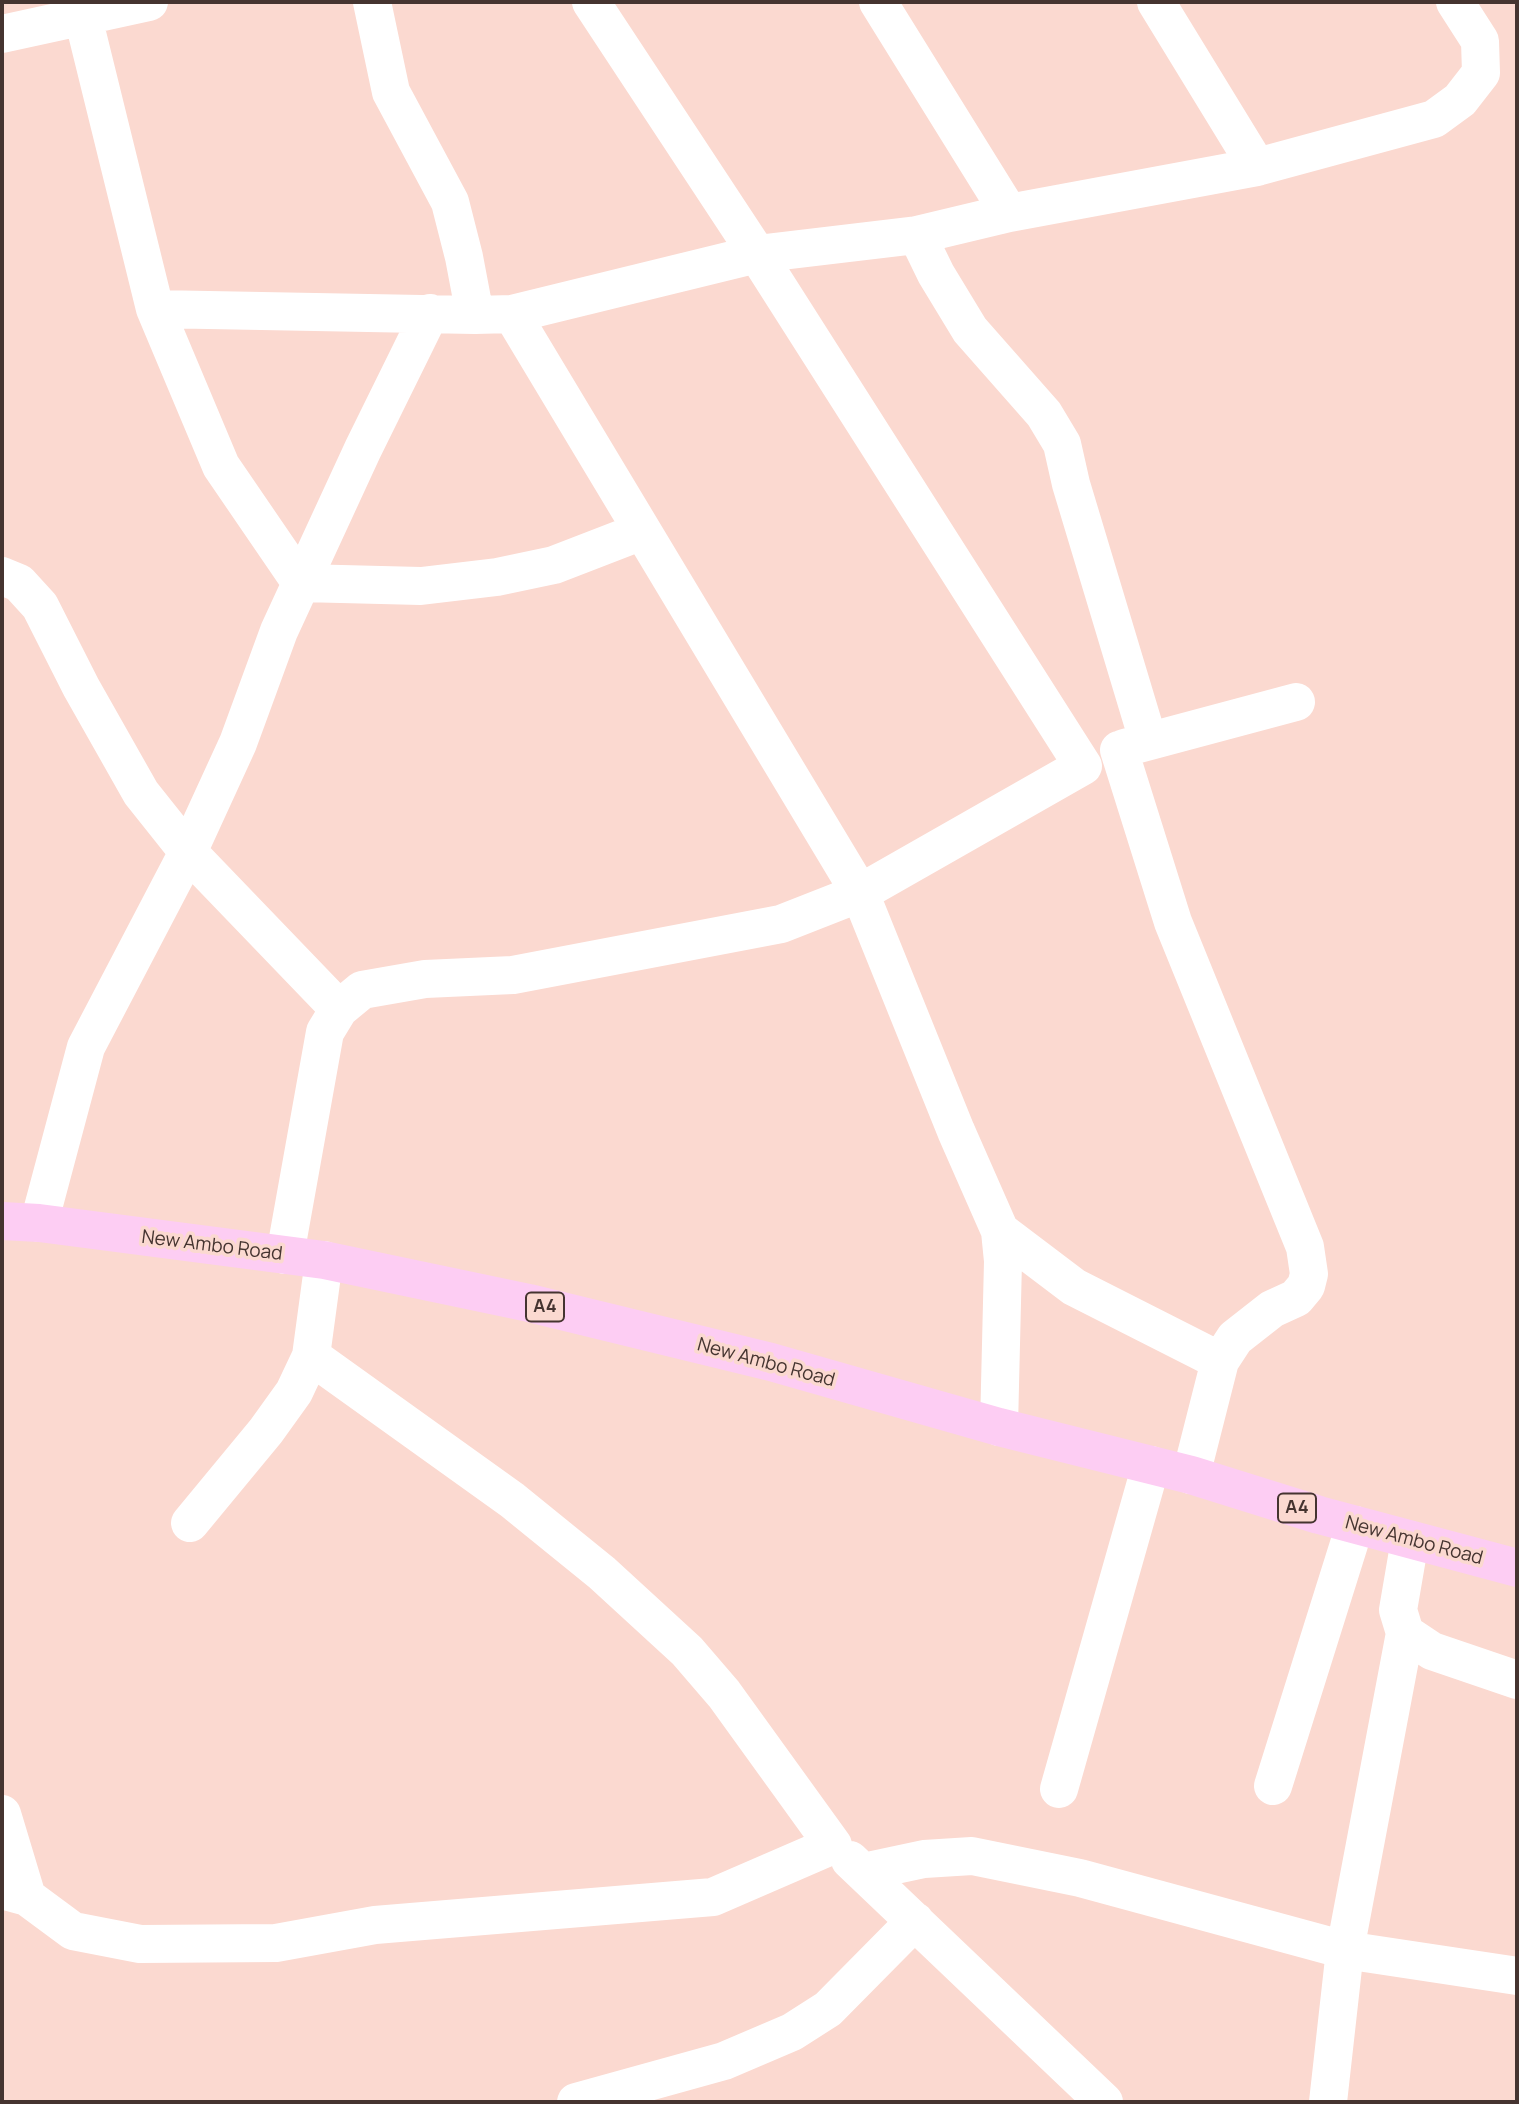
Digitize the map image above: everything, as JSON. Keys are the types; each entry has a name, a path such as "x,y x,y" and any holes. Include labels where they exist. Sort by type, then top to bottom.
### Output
{"main road":[{"name":"New Ambo Road","path":"2,1222 39,1223 324,1260 529,1303 771,1362 999,1427 1191,1475 1355,1525 1517,1568"}],"street":[{"path":"2,34 149,2"},
{"path":"372,2 391,92 450,202 475,315"},
{"path":"591,2 757,254 1083,766"},
{"path":"878,2 1009,213"},
{"path":"1156,2 1257,167"},
{"path":"155,309 512,314 757,254 917,235 1009,213 1257,167 1434,119 1460,100 1481,74 1480,41 1455,2"},
{"path":"83,17 155,309 220,466 301,583"},
{"path":"917,235 936,274 970,330 1044,414 1062,444 1173,922 1305,1247 1309,1274 1306,1286 1296,1298 1272,1309 1235,1338 1220,1361 1191,1475"},
{"path":"39,1223 86,1047 188,852 238,743 279,631 430,313"},
{"path":"512,314 860,893 945,1106 1000,1231 1003,1261 999,1427"},
{"path":"301,583 421,586 497,577 554,565 642,531"},
{"path":"2,576 19,583 40,606 81,687 141,793 188,852 339,1009"},
{"path":"285,1255 325,1032 339,1009 362,990 425,979 513,975 781,924 860,893 1083,766 1134,745 1296,702"},
{"path":"1000,1231 1074,1287 1220,1361"},
{"path":"190,1523 294,1392 311,1356 324,1260"},
{"path":"311,1356 512,1500 602,1573 687,1651 724,1694 833,1845 1104,2102"},
{"path":"1059,1789 1151,1465"},
{"path":"1273,1786 1355,1525"},
{"path":"1328,2102 1345,1950 1405,1633 1398,1610 1410,1540"},
{"path":"1405,1633 1432,1651 1517,1680"},
{"path":"2,1814 15,1894 73,1931 140,1944 276,1942 375,1925 713,1897 833,1845"},
{"path":"863,1872 924,1859 972,1856 1080,1878 1345,1950 1517,1976"},
{"path":"576,2102 724,2061 792,2032 828,2009 915,1921"}]}
